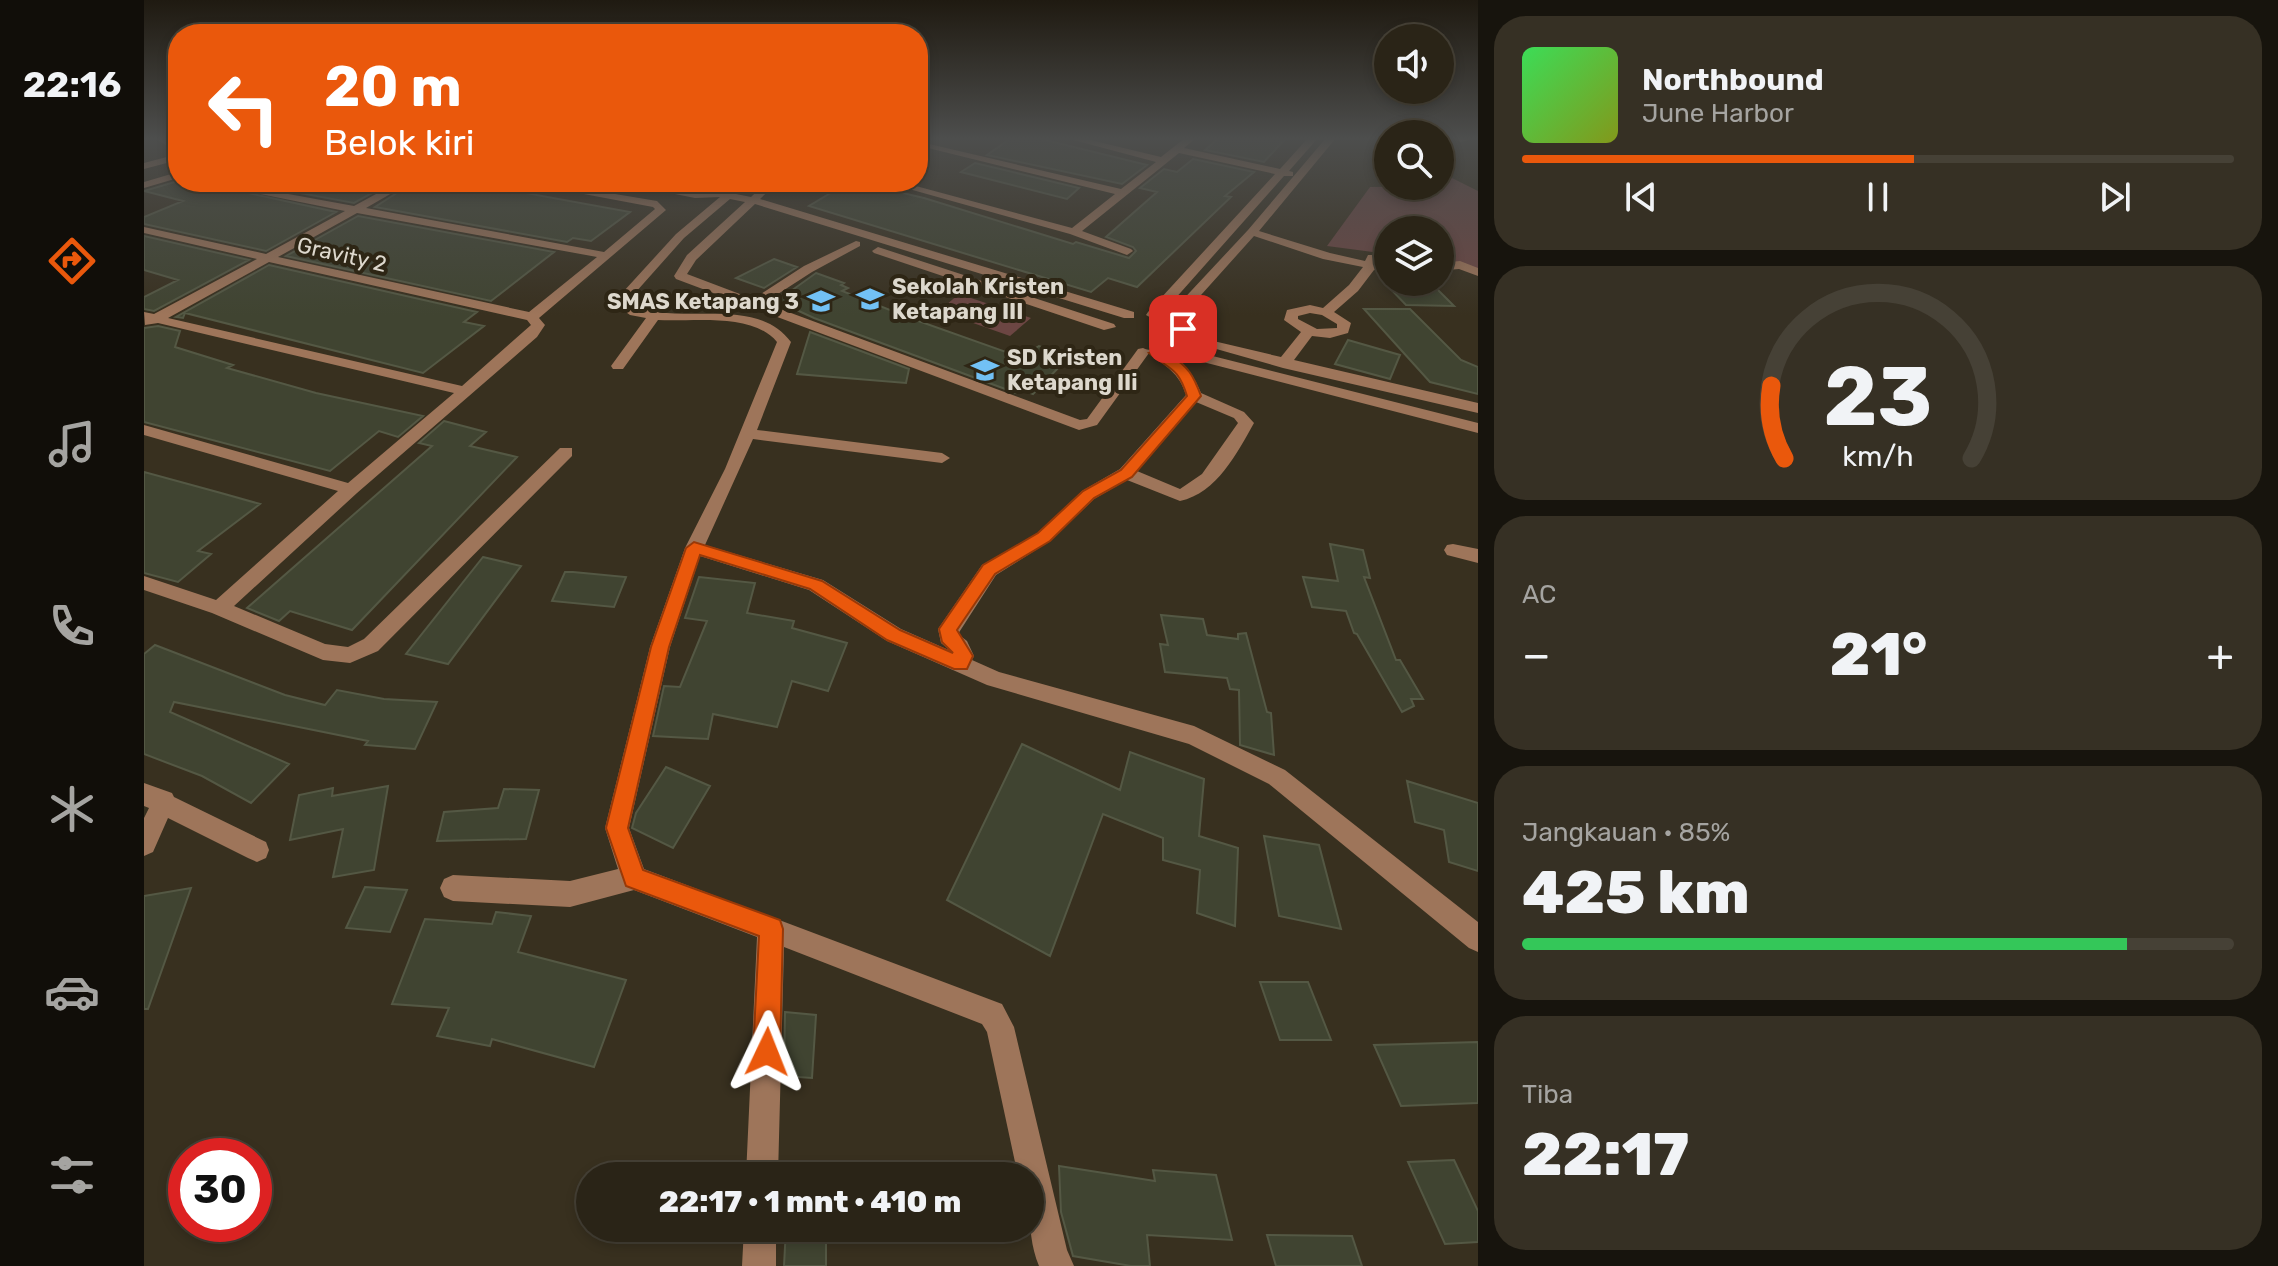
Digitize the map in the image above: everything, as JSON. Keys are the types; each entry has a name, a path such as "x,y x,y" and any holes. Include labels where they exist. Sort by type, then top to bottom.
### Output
{"street":[{"path":"286,197 608,256"},
{"path":"148,320 379,197"},
{"path":"219,608 351,489 537,330 537,320 532,317 659,213 661,207 607,197"},
{"path":"727,197 856,244 1109,327 1117,341"},
{"path":"634,878 617,828 660,647 694,548 733,469 783,345 780,334 757,323 655,315 626,309 619,303 680,236 727,197"},
{"path":"759,197 691,258 680,276 1079,425 1092,422 1143,351"},
{"path":"947,197 1074,232 1127,251"},
{"path":"1074,232 1121,197"},
{"path":"1153,315 1260,197"},
{"path":"1170,321 1252,232 1271,223 1286,197"},
{"path":"750,206 1129,315 1153,315 1183,329 1188,339 1478,408"},
{"path":"1271,223 1372,261"},
{"name":"Gravity 2","path":"144,230 532,317"},
{"path":"1252,232 1372,261"},
{"path":"755,303 808,269 856,244"},
{"path":"1326,312 1350,291 1372,261"},
{"path":"1454,266 1460,265 1478,272"},
{"path":"1454,277 1459,280 1478,280"},
{"path":"1310,309 1326,312 1344,323 1343,330 1326,334 1309,331 1291,320 1292,313 1310,309"},
{"path":"618,366 655,315"},
{"path":"1109,327 1112,321 1129,315"},
{"path":"148,320 467,392"},
{"path":"1283,364 1309,331"},
{"path":"1177,351 1185,346 1188,339"},
{"path":"1143,351 1177,351 1478,428"},
{"path":"1126,473 1180,495 1195,491 1219,465 1246,423 1239,415 1194,396 1188,378 1177,364 1143,351"},
{"path":"960,664 964,656 960,647 948,637 948,629 989,570 1044,537 1088,495 1126,473 1194,396"},
{"path":"144,430 351,489"},
{"path":"746,433 942,458"},
{"path":"144,583 219,608 323,652 350,655 371,645 566,452"},
{"path":"694,548 816,585 894,635 994,679 1194,736 1277,777 1478,939"},
{"path":"1453,550 1478,556"},
{"path":"144,844 154,798 257,850"},
{"path":"453,888 561,894 590,891 634,878 992,1014 1000,1027 1051,1254 1057,1266"},
{"path":"763,1162 771,929"},
{"path":"759,1266 760,1242"}],"shaded area":[{"path":"1363,197 1374,197 1374,200 1454,200 1454,197 1478,197 1478,270 1454,266 1454,216 1374,216 1374,252 1327,246"},
{"path":"959,294 1031,318 1010,336 939,311"}],"building":[{"path":"168,197 267,197 336,212 266,251 144,224 144,217 183,201"},
{"path":"322,197 365,197 354,203"},
{"path":"390,197 548,197 630,212 591,241 573,238 567,242 375,207"},
{"path":"824,197 920,197 1129,258 1136,251 1106,237 1151,197 1231,197 1137,287 1108,278 1091,292 809,206"},
{"path":"358,216 554,252 491,301 286,256"},
{"path":"144,236 249,260 154,311 144,309 144,297 178,280 144,270"},
{"path":"774,259 797,267 764,288 736,278"},
{"path":"269,265 477,312 464,322 484,326 423,373 185,313 183,318 176,317"},
{"path":"816,273 844,283 841,285 848,288 842,291 910,318 1020,357 1039,346 1062,354 1055,361 1062,364 1033,394 1020,389 1016,393 814,318 777,301"},
{"path":"1397,296 1444,296 1454,306 1406,305"},
{"path":"1364,309 1410,309 1461,360 1478,367 1478,394 1430,382"},
{"path":"158,326 180,331 175,347 233,365 227,368 316,393 423,416 398,437 379,431 330,471 144,422 144,328"},
{"path":"810,332 909,369 906,383 797,374"},
{"path":"1348,340 1400,355 1390,379 1335,364"},
{"path":"444,421 486,432 470,446 517,457 352,630 290,611 279,621 247,608 432,446 419,443"},
{"path":"144,472 260,504 198,551 211,554 178,582 144,573"},
{"path":"1330,544 1363,550 1370,578 1364,577 1396,660 1400,660 1423,699 1411,699 1414,706 1402,712 1354,633 1346,611 1312,607 1303,577 1338,581"},
{"path":"483,557 521,566 448,664 406,654"},
{"path":"565,572 626,577 614,607 552,601"},
{"path":"699,577 755,583 747,613 794,621 792,628 847,643 828,691 792,681 777,727 713,714 708,739 653,736 664,686 680,687 707,621 685,618"},
{"path":"1161,615 1203,619 1207,635 1238,639 1238,634 1246,633 1267,712 1271,713 1274,755 1240,745 1239,690 1230,689 1227,678 1165,672 1160,644 1168,645"},
{"path":"155,645 285,695 325,705 337,690 384,699 437,702 415,749 365,745 368,741 174,702 170,712 289,764 251,803 202,776 144,754 144,654"},
{"path":"1022,744 1120,790 1130,752 1204,779 1199,836 1238,848 1235,926 1197,913 1200,870 1163,860 1163,838 1103,814 1050,956 947,900"},
{"path":"666,767 710,786 673,848 632,828 636,813"},
{"path":"1407,781 1478,803 1478,871 1449,862 1444,830 1415,822"},
{"path":"388,786 374,870 333,877 343,829 290,840 299,795 333,788 332,796"},
{"path":"504,789 539,790 526,839 437,841 444,812 498,808"},
{"path":"1264,836 1319,845 1341,929 1279,916"},
{"path":"365,887 407,890 390,932 346,928"},
{"path":"191,888 148,1009 144,1009 144,896"},
{"path":"496,912 531,916 518,952 626,980 594,1067 492,1039 490,1046 437,1036 449,1008 392,1004 425,919 492,924"},
{"path":"1260,982 1308,982 1331,1040 1280,1040"},
{"path":"785,1012 816,1015 812,1078 784,1076"},
{"path":"1478,1042 1478,1103 1401,1106 1374,1045"},
{"path":"1454,1160 1478,1211 1478,1242 1445,1244 1408,1162"},
{"path":"1059,1166 1155,1181 1153,1170 1216,1175 1232,1240 1147,1235 1150,1266 1131,1266 1073,1256 1061,1212"},
{"path":"1267,1235 1352,1236 1362,1266 1276,1266"},
{"path":"785,1242 826,1242 826,1266 784,1266"}],"place":[{"name":"Sekolah Kristen Ketapang III","path":"870,299"},
{"name":"SMAS Ketapang 3","path":"821,301"},
{"name":"SD Kristen Ketapang IIi","path":"985,370"}],"route":[{"path":"767,1052 771,929 634,878 617,828 660,647 694,548 816,585 894,635 960,664 964,656 960,647 948,637 948,629 989,570 1044,537 1088,495 1126,473 1194,396 1188,378 1177,364 1156,353 1177,351 1185,346 1188,339 1183,329"}]}
